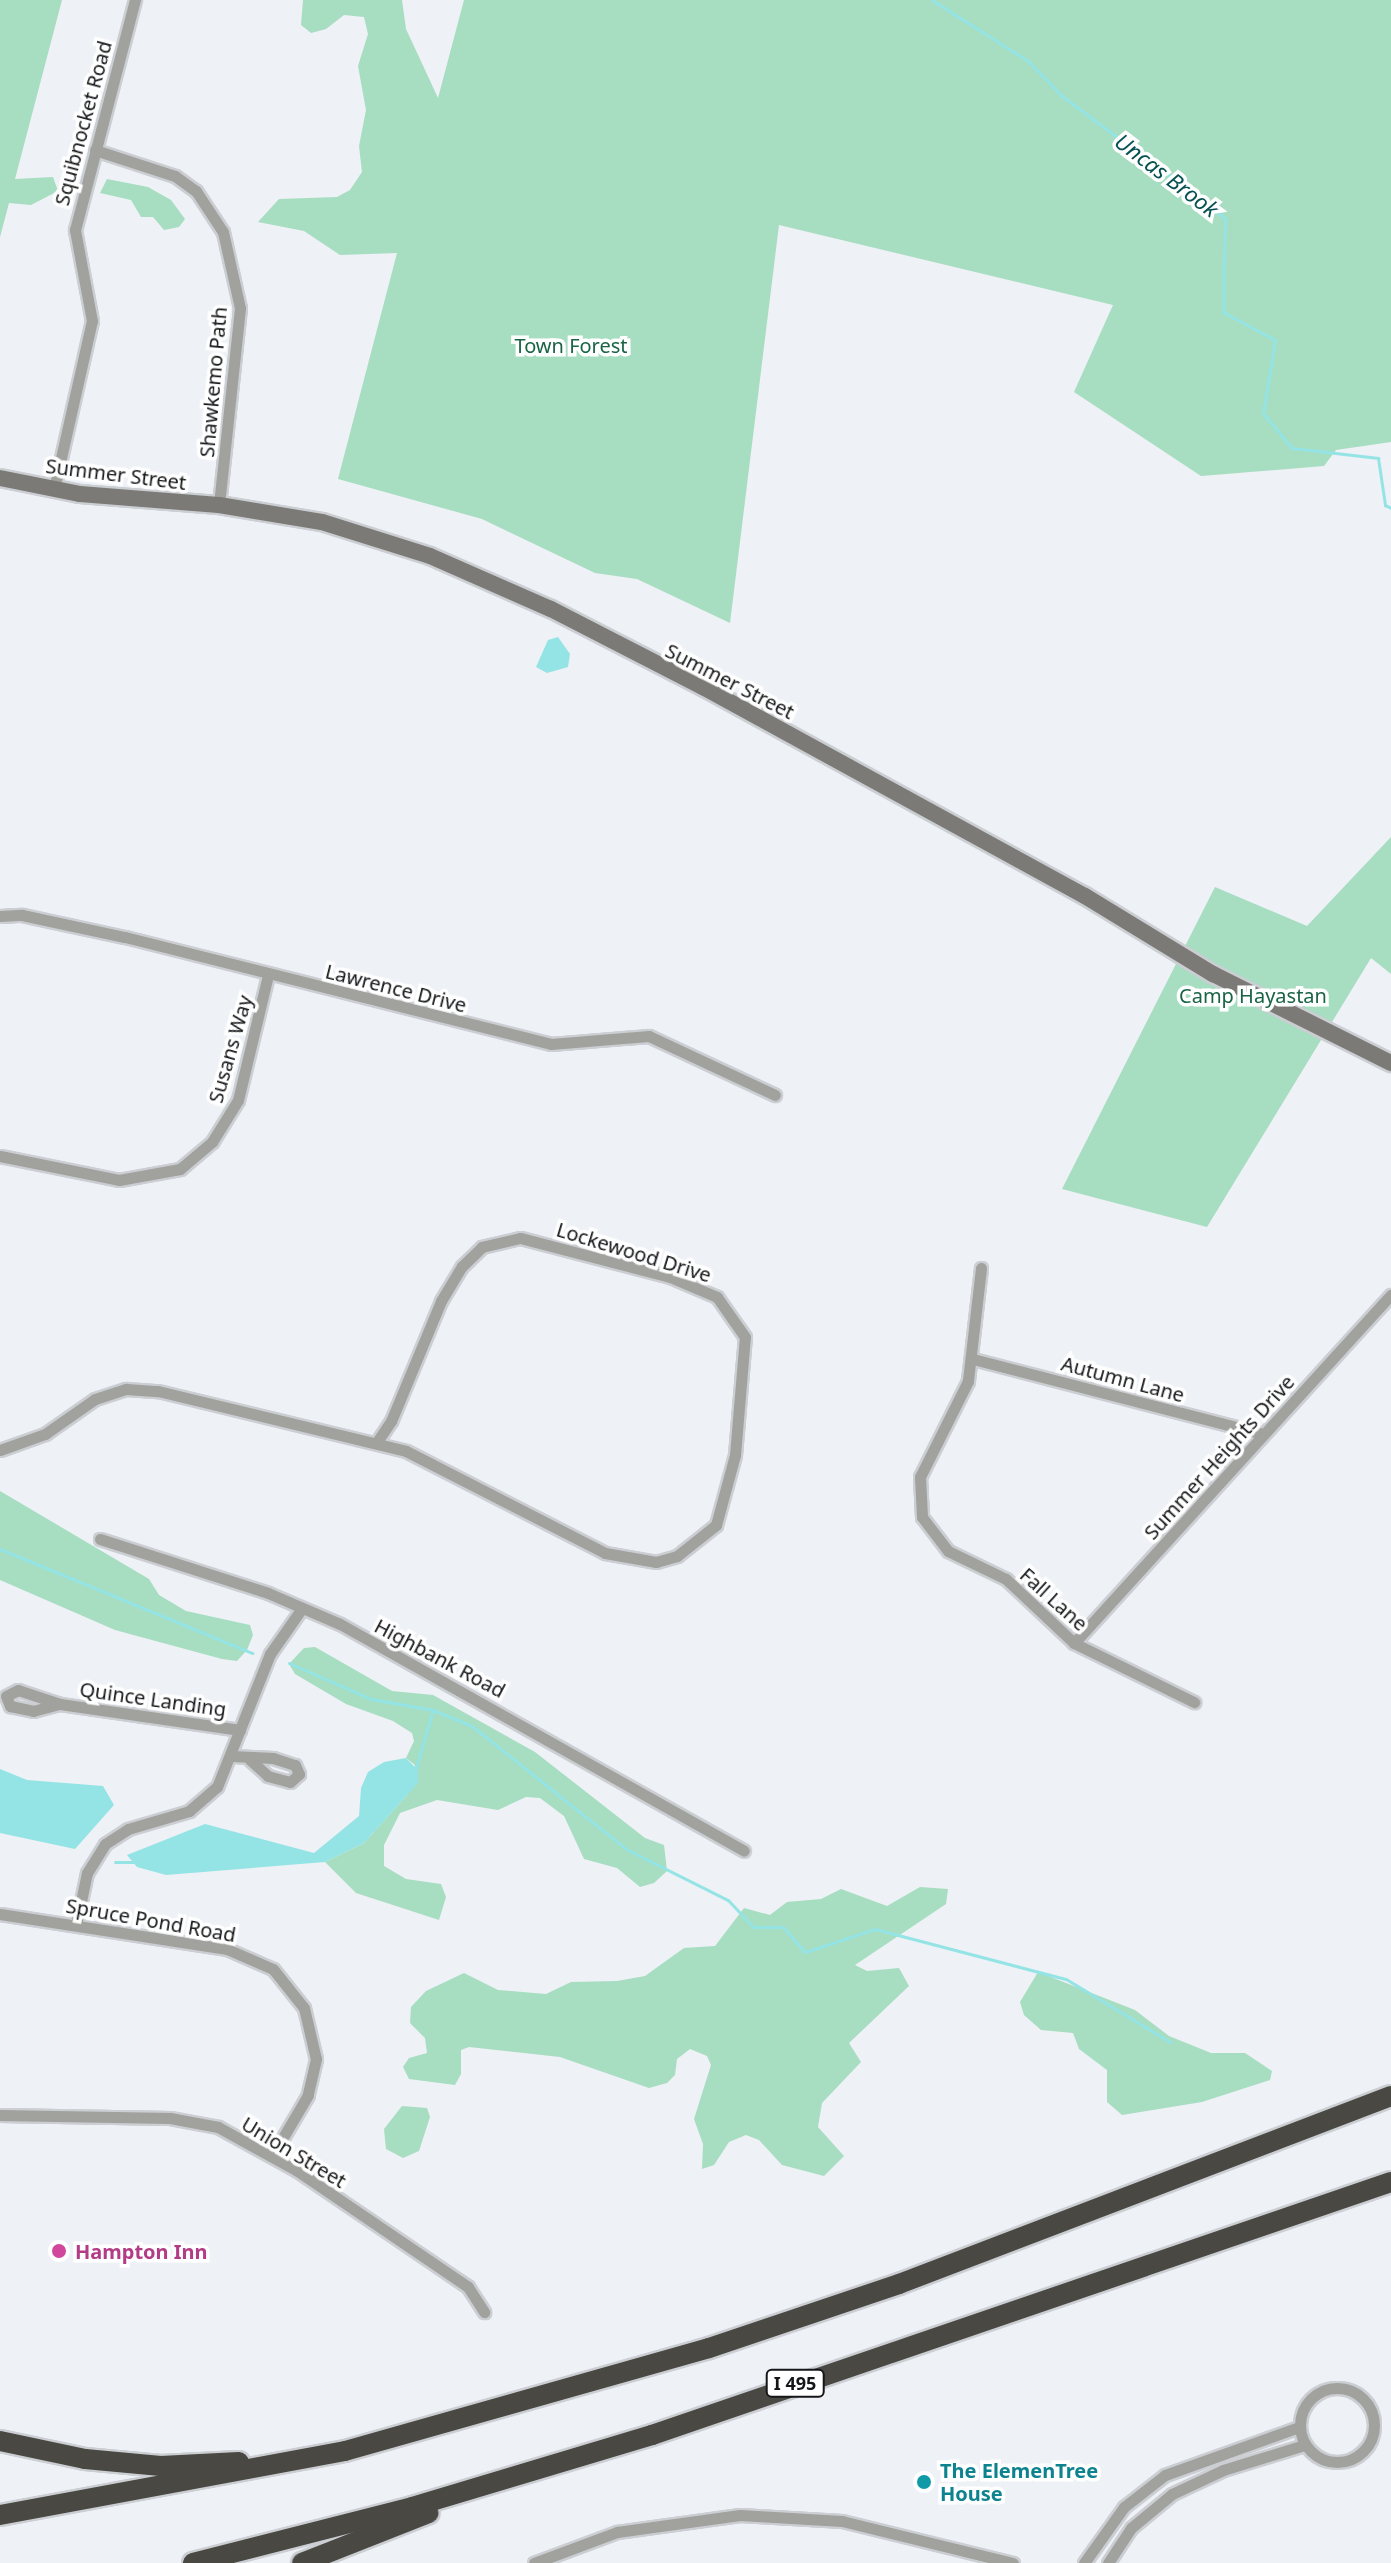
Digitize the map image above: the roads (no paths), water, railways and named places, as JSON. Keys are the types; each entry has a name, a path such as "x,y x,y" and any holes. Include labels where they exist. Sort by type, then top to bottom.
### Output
{"highway":[{"path":"0,2515 385,2441 780,2325 1391,2096"},
{"name":"I 495","path":"193,2563 535,2471 1391,2182"},
{"path":"0,2441 85,2459 161,2466 244,2462 385,2441"},
{"path":"302,2563 535,2471"}],"main road":[{"name":"Summer Street","path":"0,478 54,489 219,505 322,522 380,539 551,609 925,807 1213,974 1391,1063"}],"street":[{"name":"Squibnocket Road","path":"54,489 92,321 75,230 135,0"},
{"name":"Shawkemo Path","path":"95,150 175,176 196,191 223,232 240,308 219,505"},
{"name":"Lawrence Drive","path":"0,916 22,915 125,937 551,1044 649,1036 775,1095"},
{"name":"Susans Way","path":"0,1156 119,1180 180,1169 212,1142 238,1100 268,975"},
{"name":"Lockewood Drive","path":"0,1450 45,1434 95,1399 126,1389 158,1391 377,1442 467,1478 605,1553 656,1562 677,1556 716,1525 735,1455 745,1337 717,1297 670,1277 520,1238 482,1247 462,1266 441,1301 391,1421 377,1442"},
{"name":"Fall Lane","path":"981,1268 973,1359 961,1404 920,1477 922,1517 948,1551 1006,1579 1074,1643 1194,1702"},
{"name":"Summer Heights Drive","path":"1074,1643 1391,1295"},
{"name":"Autumn Lane","path":"973,1359 1263,1434"},
{"name":"Highbank Road","path":"100,1539 268,1593 300,1611 340,1624 744,1851"},
{"path":"76,1925 83,1884 105,1844 128,1829 197,1806 217,1787 276,1643 300,1611"},
{"name":"Quince Landing","path":"60,1704 240,1730"},
{"path":"232,1756 250,1760"},
{"name":"Spruce Pond Road","path":"0,1914 227,1949 265,1963 282,1977 304,2008 316,2059 308,2095 272,2156"},
{"name":"Union Street","path":"0,2115 170,2118 218,2127 272,2156 468,2287 484,2312"},
{"path":"1330,2388 1353,2391 1373,2414 1372,2437 1351,2459 1328,2461 1305,2445 1299,2427 1310,2399 1330,2388"},
{"path":"1084,2563 1124,2507 1165,2475 1299,2427"},
{"path":"1108,2563 1131,2528 1172,2494 1211,2475 1305,2445"},
{"path":"534,2563 617,2532 740,2515 842,2521 1013,2563"}],"water":[{"path":"558,637 570,654 568,667 547,673 536,667 548,640"},
{"path":"406,1758 418,1770 418,1783 364,1843 325,1862 166,1875 137,1867 127,1855 205,1824 314,1853 359,1816 361,1788 368,1772 384,1762"},
{"path":"0,1769 27,1780 103,1786 114,1805 75,1849 0,1833"}],"waterway":[{"name":"Uncas Brook","path":"932,0 1028,61 1062,96 1225,218 1223,312 1275,340 1263,413 1292,448 1378,458 1385,505 1391,508"},
{"path":"0,1549 252,1653"},
{"path":"289,1663 371,1699 433,1710 472,1726 626,1849 728,1900 753,1927 783,1927 805,1952 875,1929 1066,1979 1170,2042"},
{"path":"415,1771 433,1710"},
{"path":"115,1862 133,1862"}],"place":[{"name":"Hampton Inn","path":"59,2251"},
{"name":"The ElemenTree House","path":"924,2482"}],"park label":[{"name":"Town Forest","path":"571,345"},
{"name":"Camp Hayastan","path":"1253,995"}]}
